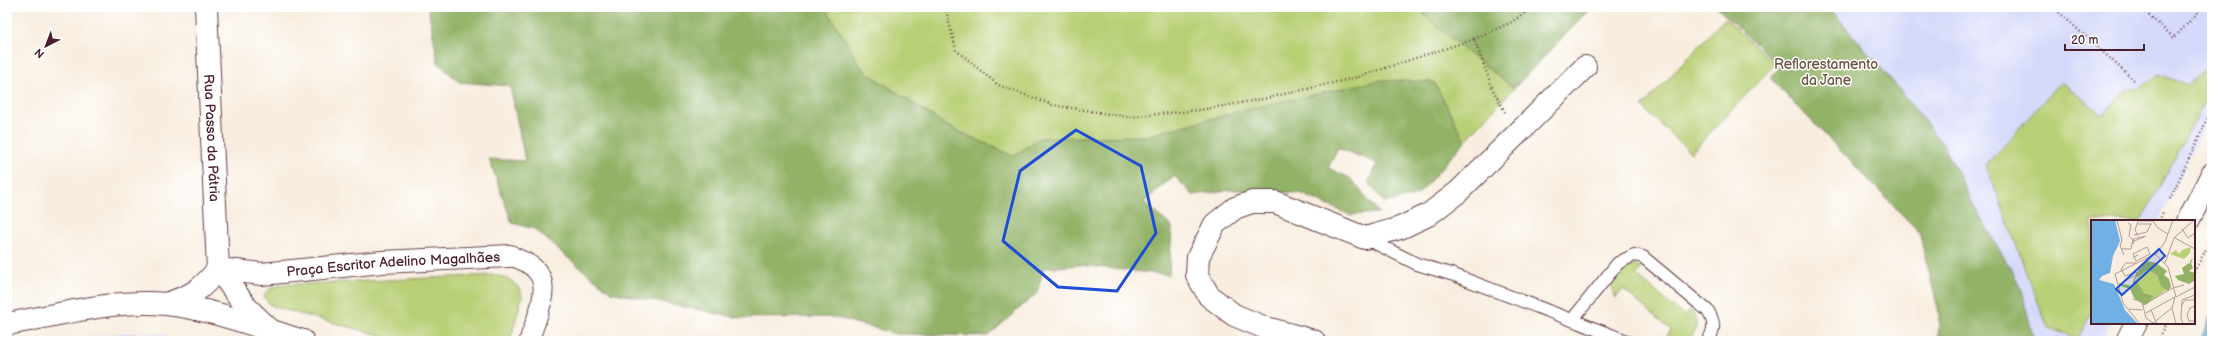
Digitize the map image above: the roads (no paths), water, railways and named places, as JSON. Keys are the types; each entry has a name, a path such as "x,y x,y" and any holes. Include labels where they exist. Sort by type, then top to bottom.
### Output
{"street":[{"name":"Rua Passo da Pátria","path":"206,7 218,269"},
{"path":"1314,341 1263,327 1234,315 1210,296 1197,275 1198,257 1215,224 1235,208 1252,202 1275,202 1365,238 1400,228 1428,215 1458,192 1519,134 1585,67"},
{"path":"2189,220 2212,174"},
{"name":"Praça Escritor Adelino Magalhães","path":"218,269 262,274 382,262 510,256 524,260 537,269 544,283 542,301 528,341"},
{"path":"166,304 188,296 201,288 218,269 248,309 271,331"},
{"path":"7,324 121,304 166,304 213,313 303,341"},
{"path":"2127,341 2136,324"}],"lane":[{"path":"1365,238 1416,264 1454,275 1627,341"},
{"path":"1572,320 1618,263 1634,255 1643,258 1708,311 1714,321 1714,332 1708,341"}],"water":[{"path":"2212,312 2212,341 2200,341"}],"park label":[{"name":"Reflorestamento da Jane","path":"1826,72"}]}
